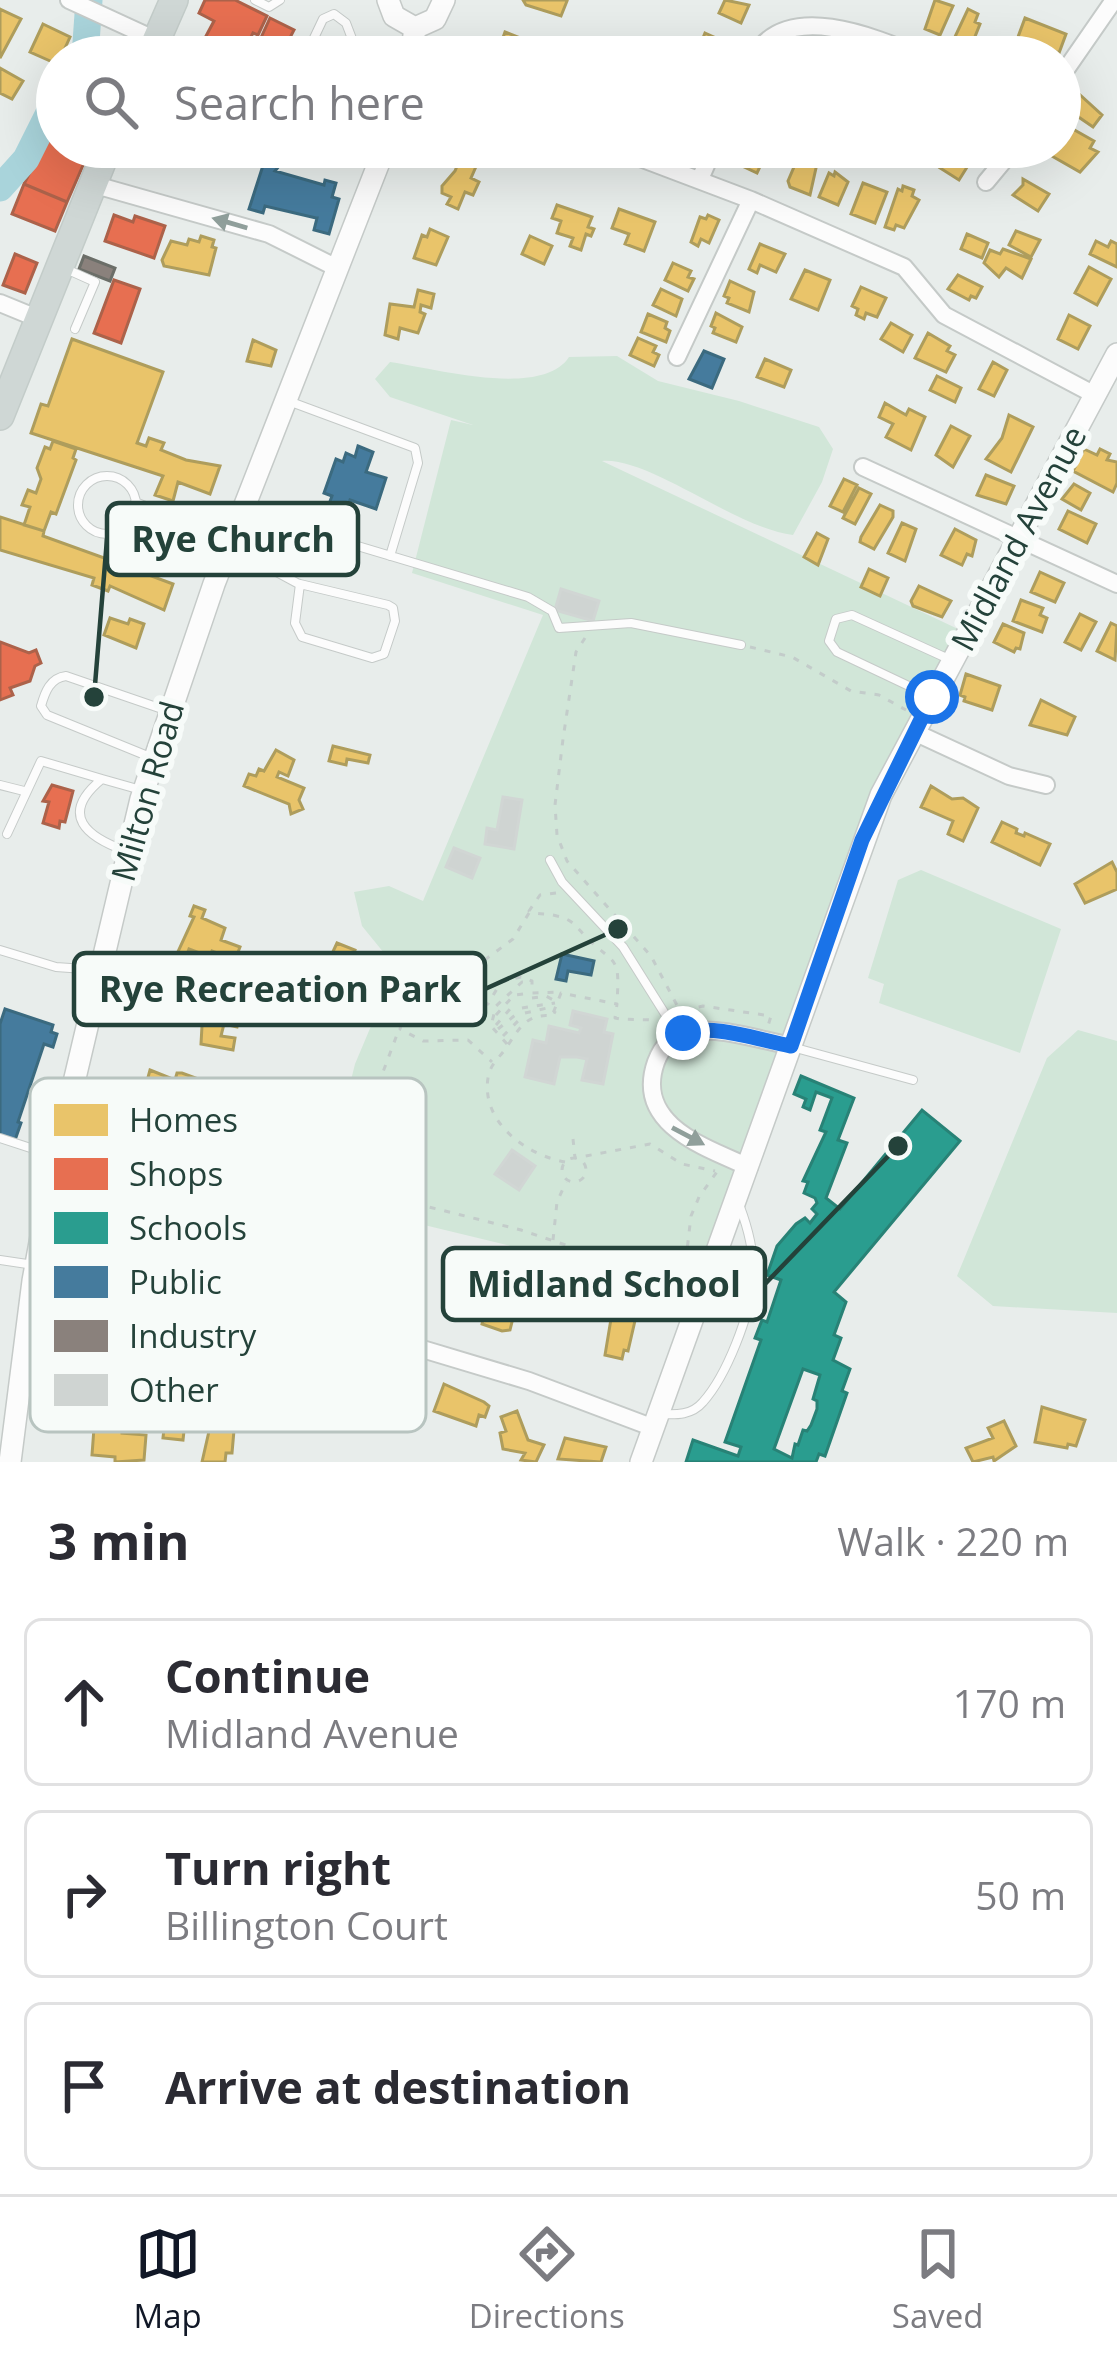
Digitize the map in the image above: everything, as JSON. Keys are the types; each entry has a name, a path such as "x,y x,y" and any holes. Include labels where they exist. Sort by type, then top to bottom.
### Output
{"main road":[{"path":"159,36 174,0"},
{"path":"0,416 99,168"}],"street":[{"path":"69,0 133,36"},
{"path":"388,0 394,16 415,28"},
{"path":"415,28 435,19 444,0"},
{"path":"1081,48 1114,0"},
{"path":"770,36 776,28 812,18 872,36"},
{"path":"414,36 415,28"},
{"name":"Milton Road","path":"75,1078 154,758 228,549 377,168"},
{"path":"669,168 904,267 944,315 1095,395"},
{"path":"700,179 705,168"},
{"path":"986,182 998,168"},
{"path":"92,184 269,234 338,268"},
{"path":"677,357 751,200"},
{"path":"0,303 39,320"},
{"name":"Midland Avenue","path":"641,1462 862,840 911,722 932,697 1117,354"},
{"path":"863,467 1117,584"},
{"path":"911,722 1009,776 1046,785"},
{"path":"749,1167 666,1124 651,1098 656,1063 663,1047 678,1034 694,1030 791,1046"},
{"name":"Milton Road","path":"10,1462 30,1310"},
{"path":"426,1350 657,1421"}],"lane":[{"path":"255,0 268,7 280,0"},
{"path":"314,36 322,19 334,14 346,23 351,36"},
{"path":"60,266 95,282 75,329"},
{"path":"286,400 415,448 418,463 390,556"},
{"path":"113,476 129,487 135,502 127,525 105,534 88,527 78,511 80,492 94,479 113,476"},
{"path":"135,502 300,584 393,608 384,654 371,658 302,637 295,623 300,584"},
{"path":"138,530 146,507"},
{"path":"242,512 528,597 552,610 559,628 631,622 741,645"},
{"path":"127,525 228,549"},
{"path":"932,697 837,652 830,641 836,620 852,614 952,661"},
{"path":"154,758 47,715 40,706 44,693 55,679 66,676 170,711"},
{"path":"7,834 41,760 144,791"},
{"path":"103,779 82,803 83,826 88,835 128,852"},
{"path":"0,785 24,791"},
{"path":"550,860 562,882 623,946 678,1034"},
{"path":"0,950 56,967 101,970"},
{"path":"791,1046 914,1080"},
{"path":"0,1138 30,1152"},
{"path":"657,1421 682,1416 703,1403 741,1328 753,1277 750,1234 737,1198"},
{"path":"0,1259 30,1264"}],"path":[{"path":"592,626 576,652 555,806 557,835 567,861 651,956 680,1011"},
{"path":"559,628 576,652"},
{"path":"741,645 792,657 851,691 878,695 911,722"},
{"path":"574,882 581,876"},
{"path":"379,1078 400,1029 410,986 422,971 435,966 472,969 513,939 540,895 562,891"},
{"path":"530,911 578,925 616,964 615,1018 657,1021"},
{"path":"482,962 477,1006 488,1004 506,979 527,977 532,995"},
{"path":"495,1016 505,994 522,982 532,982"},
{"path":"508,1045 490,1023 514,995 561,993 616,1004"},
{"path":"556,1013 561,993"},
{"path":"532,995 557,1003"},
{"path":"495,1029 522,1012 557,1003"},
{"path":"670,1014 703,1006 771,1016 766,1033"},
{"path":"502,1038 522,1012 547,1009 556,1013"},
{"path":"495,1029 510,1010"},
{"path":"556,1013 524,1023 493,1063 488,1095 495,1117 513,1138 535,1153 565,1162 650,1144 682,1164 728,1176"},
{"path":"400,1029 424,1041 468,1040 493,1063"},
{"path":"573,1139 575,1158"},
{"path":"565,1162 562,1173 567,1180 578,1182 586,1173 583,1162 575,1158"},
{"path":"684,1276 691,1216 719,1172 721,1160"},
{"path":"553,1240 557,1202 567,1180"},
{"path":"426,1207 553,1240 628,1266 691,1279"}],"green space":[{"path":"617,356 658,381 819,427 833,449 822,482 793,535 745,520 644,470 602,461 958,629 874,794 696,1291 426,1225 426,1078 352,1078 393,974 393,964 362,926 354,892 389,886 423,901 543,615 412,573 451,420 473,425 390,397 375,379 390,362 512,379 555,370 569,357"},
{"path":"921,870 1061,929 1020,1053 879,1003 884,984 868,978 898,880"},
{"path":"1078,1030 1117,1041 1117,1313 993,1306 957,1276 1047,1058"}],"building: Homes":[{"path":"523,0 565,0 567,1 561,16"},
{"path":"725,0 749,5 741,23 719,13"},
{"path":"935,0 953,6 940,35 925,29"},
{"path":"0,9 21,19 0,58"},
{"path":"968,9 978,14 975,36 955,36"},
{"path":"1025,18 1066,34 1065,36 1018,36"},
{"path":"43,24 68,36 37,36"},
{"path":"0,68 23,81 12,99 0,93"},
{"path":"1081,96 1102,115 1093,127 1081,119"},
{"path":"1081,134 1094,141 1090,148 1098,152 1080,172 1073,168 1081,168"},
{"path":"475,168 471,178 479,182 473,195 465,192 458,209 447,204 451,197 442,193 455,171"},
{"path":"794,168 816,168 810,195 790,187"},
{"path":"940,168 966,168 959,180"},
{"path":"835,172 848,182 838,205 819,197 829,173 834,176"},
{"path":"1023,179 1049,194 1038,211 1013,195"},
{"path":"863,183 887,192 875,223 851,214"},
{"path":"903,186 914,190 912,196 919,200 904,228 896,225 894,230 885,227"},
{"path":"557,205 592,217 588,227 594,229 591,236 586,234 581,250 570,246 573,238 557,233 561,221 552,218"},
{"path":"619,209 655,222 644,251 625,244 629,234 612,228"},
{"path":"700,217 719,220 709,243 701,239 698,246 691,242"},
{"path":"430,229 448,237 436,265 414,258 422,235 427,237"},
{"path":"1016,231 1040,240 1031,257 1009,245"},
{"path":"967,234 988,243 982,258 961,249"},
{"path":"201,236 214,240 212,247 216,248 209,275 164,266 171,241 187,245 189,239 199,242"},
{"path":"530,236 552,246 544,264 522,254"},
{"path":"1096,241 1108,247 1111,241 1117,244 1117,267 1090,254"},
{"path":"760,244 785,254 776,272 760,265 757,273 749,269"},
{"path":"1003,249 1031,259 1022,278 1006,268 999,277 984,263 990,250 1000,254"},
{"path":"673,263 691,271 688,277 694,279 688,291 665,280"},
{"path":"1089,267 1111,279 1097,305 1075,293"},
{"path":"805,270 830,280 818,310 791,299"},
{"path":"958,275 982,287 976,298 969,300 948,289"},
{"path":"730,281 754,292 749,312 727,303 729,298 724,296"},
{"path":"861,287 886,298 877,317 856,315 858,309 852,306"},
{"path":"661,289 682,299 676,316 653,305"},
{"path":"418,290 434,294 431,308 421,305 420,312 425,314 418,333 400,328 398,339 385,335 390,304 414,307"},
{"path":"716,313 742,327 736,342 713,333"},
{"path":"648,314 667,322 666,342 641,332"},
{"path":"1069,315 1090,326 1078,349 1058,339"},
{"path":"891,323 912,335 903,352 881,339"},
{"path":"928,333 950,346 947,351 955,355 946,372 915,358"},
{"path":"638,338 656,346 653,352 659,355 654,366 630,355"},
{"path":"72,339 163,372 137,443 146,446 149,438 164,443 161,450 186,460 220,466 210,494 178,482 173,501 155,495 163,476 31,433 41,404 48,406"},
{"path":"253,340 276,350 271,366 247,361"},
{"path":"765,359 791,370 784,387 757,377"},
{"path":"993,362 1007,370 994,396 979,389"},
{"path":"937,376 961,388 955,402 930,390"},
{"path":"885,403 906,415 909,409 925,417 911,450 886,437 893,424 879,417"},
{"path":"1009,415 1033,427 1011,472 986,459 1002,438"},
{"path":"951,426 970,436 953,467 936,455"},
{"path":"53,441 76,449 76,460 56,514 51,512 44,531 24,525 30,507 22,505 28,490 36,493 41,479 37,468 45,447 50,449"},
{"path":"1084,449 1097,455 1100,449 1110,454 1107,460 1117,462 1113,492 1073,471"},
{"path":"986,475 1014,486 1006,504 977,495"},
{"path":"844,479 857,485 843,512 830,506"},
{"path":"1074,484 1090,493 1081,510 1062,499"},
{"path":"859,488 871,494 855,524 843,518"},
{"path":"880,505 893,511 893,517 874,549 860,542"},
{"path":"1068,511 1096,524 1087,543 1059,529"},
{"path":"0,517 129,567 132,548 151,555 143,573 173,584 164,610 110,586 108,591 92,585 94,578 0,550"},
{"path":"902,523 916,529 905,561 888,553"},
{"path":"955,529 976,540 972,556 967,554 962,565 941,555"},
{"path":"817,533 828,539 818,565 804,557"},
{"path":"869,569 888,578 880,596 861,587"},
{"path":"1040,572 1064,583 1055,602 1031,592"},
{"path":"919,586 951,601 942,617 913,606"},
{"path":"1021,600 1043,608 1040,615 1047,618 1042,632 1013,621"},
{"path":"1080,614 1096,622 1081,650 1065,642"},
{"path":"110,618 144,624 136,648 104,635"},
{"path":"1111,623 1117,626 1115,660 1097,651"},
{"path":"1003,624 1024,633 1020,649 1014,652 994,642"},
{"path":"966,674 1000,686 992,710 964,701 960,695"},
{"path":"1041,700 1075,717 1067,735 1030,725"},
{"path":"333,746 370,755 368,763 329,761"},
{"path":"276,750 294,760 288,776 279,772 277,777 304,788 299,800 303,809 291,814 289,804 244,786 249,774 264,771"},
{"path":"931,786 978,808 963,841 948,834 953,821 921,807"},
{"path":"1002,822 1017,829 1016,833 1050,844 1040,865 992,842"},
{"path":"1112,862 1117,889 1085,903 1075,884"},
{"path":"194,906 205,910 202,918 225,928 221,940 240,947 235,960 189,949 185,960 176,956 194,917 190,916"},
{"path":"337,943 355,950 350,963 364,969 354,989 337,982 332,994 317,998 316,988"},
{"path":"213,1005 240,1013 237,1027 224,1024 221,1036 235,1038 233,1050 201,1044 202,1026"},
{"path":"502,1273 523,1278 510,1330 502,1331 482,1324 485,1309 494,1311"},
{"path":"613,1307 637,1312 622,1359 605,1355"},
{"path":"444,1384 489,1406 476,1426 434,1411"},
{"path":"1042,1407 1085,1420 1076,1446 1035,1442"},
{"path":"517,1411 528,1440 544,1445 536,1462 521,1460 525,1453 503,1449 500,1433 506,1431 501,1417"},
{"path":"1004,1421 1016,1446 994,1461 993,1457 973,1462 966,1448 993,1438 988,1428"},
{"path":"94,1432 146,1435 144,1460 115,1462 115,1457 92,1455"},
{"path":"164,1432 184,1432 183,1440 163,1438"},
{"path":"209,1432 234,1432 232,1453 226,1453 225,1462 202,1462"},
{"path":"565,1438 606,1447 601,1462 558,1459"}],"building: Shops":[{"path":"205,0 235,0 267,16 258,35 206,36 214,21 199,13"},
{"path":"270,18 294,30 291,36 262,36"},
{"path":"36,160 36,168 82,168 67,202 24,184"},
{"path":"24,184 67,202 55,231 12,214"},
{"path":"114,215 165,226 154,258 105,241"},
{"path":"15,254 37,263 25,293 3,285"},
{"path":"114,280 140,289 121,343 94,333"},
{"path":"0,642 29,653 36,650 41,663 30,681 10,688 13,695 0,700"},
{"path":"52,785 73,791 59,828 43,823 49,802 43,801"}],"building: Schools":[{"path":"801,1076 854,1098 838,1140 847,1143 826,1198 840,1209 922,1110 960,1141 834,1292 846,1302 834,1335 841,1338 833,1360 850,1369 842,1391 847,1393 825,1456 819,1454 816,1462 686,1462 693,1440 738,1456 741,1447 725,1442 761,1340 755,1338 762,1320 767,1322 781,1280 767,1275 777,1246 796,1224 805,1218 810,1223 817,1214 812,1209 815,1198 804,1193 808,1182 803,1181 826,1132 820,1130 832,1098 816,1092 810,1110 803,1107 806,1099 794,1094","holes":["803,1369 820,1375 813,1399 817,1409 795,1444 792,1458 774,1449"]}],"building: Public":[{"path":"262,168 277,168 275,171 324,185 325,180 336,183 332,197 339,199 329,234 314,230 317,218 265,206 263,213 249,209"},
{"path":"704,351 724,359 712,388 689,379"},
{"path":"358,446 373,452 366,472 386,478 376,509 350,500 346,510 329,504 332,496 324,493 336,459 343,462 346,453 355,457"},
{"path":"562,954 594,961 591,975 568,971 566,981 556,979"},
{"path":"5,1009 53,1025 51,1032 57,1034 53,1047 44,1044 30,1078 15,1140 0,1135 0,1024"}],"building: Industry":[{"path":"84,256 115,268 110,281 79,269"}],"building: Other":[{"path":"561,589 599,601 593,621 555,610"},
{"path":"503,797 522,800 514,849 485,844 487,828 497,830"},
{"path":"454,848 480,858 472,878 446,867"},
{"path":"573,1011 607,1019 604,1032 613,1034 603,1084 582,1080 587,1059 577,1057 560,1057 554,1084 525,1077 533,1040 546,1043 549,1026 579,1033 581,1028 570,1025"},
{"path":"512,1150 535,1166 519,1190 495,1174"}],"waterway":[{"path":"86,36 89,0"},
{"path":"0,188 26,159 36,139"}],"place":[{"name":"Rye Church","path":"94,697"},
{"name":"Rye Recreation Park","path":"618,929"},
{"name":"Midland School","path":"898,1146"}],"route":[{"path":"683,1033 730,1034 791,1046 862,840 932,697"}]}
